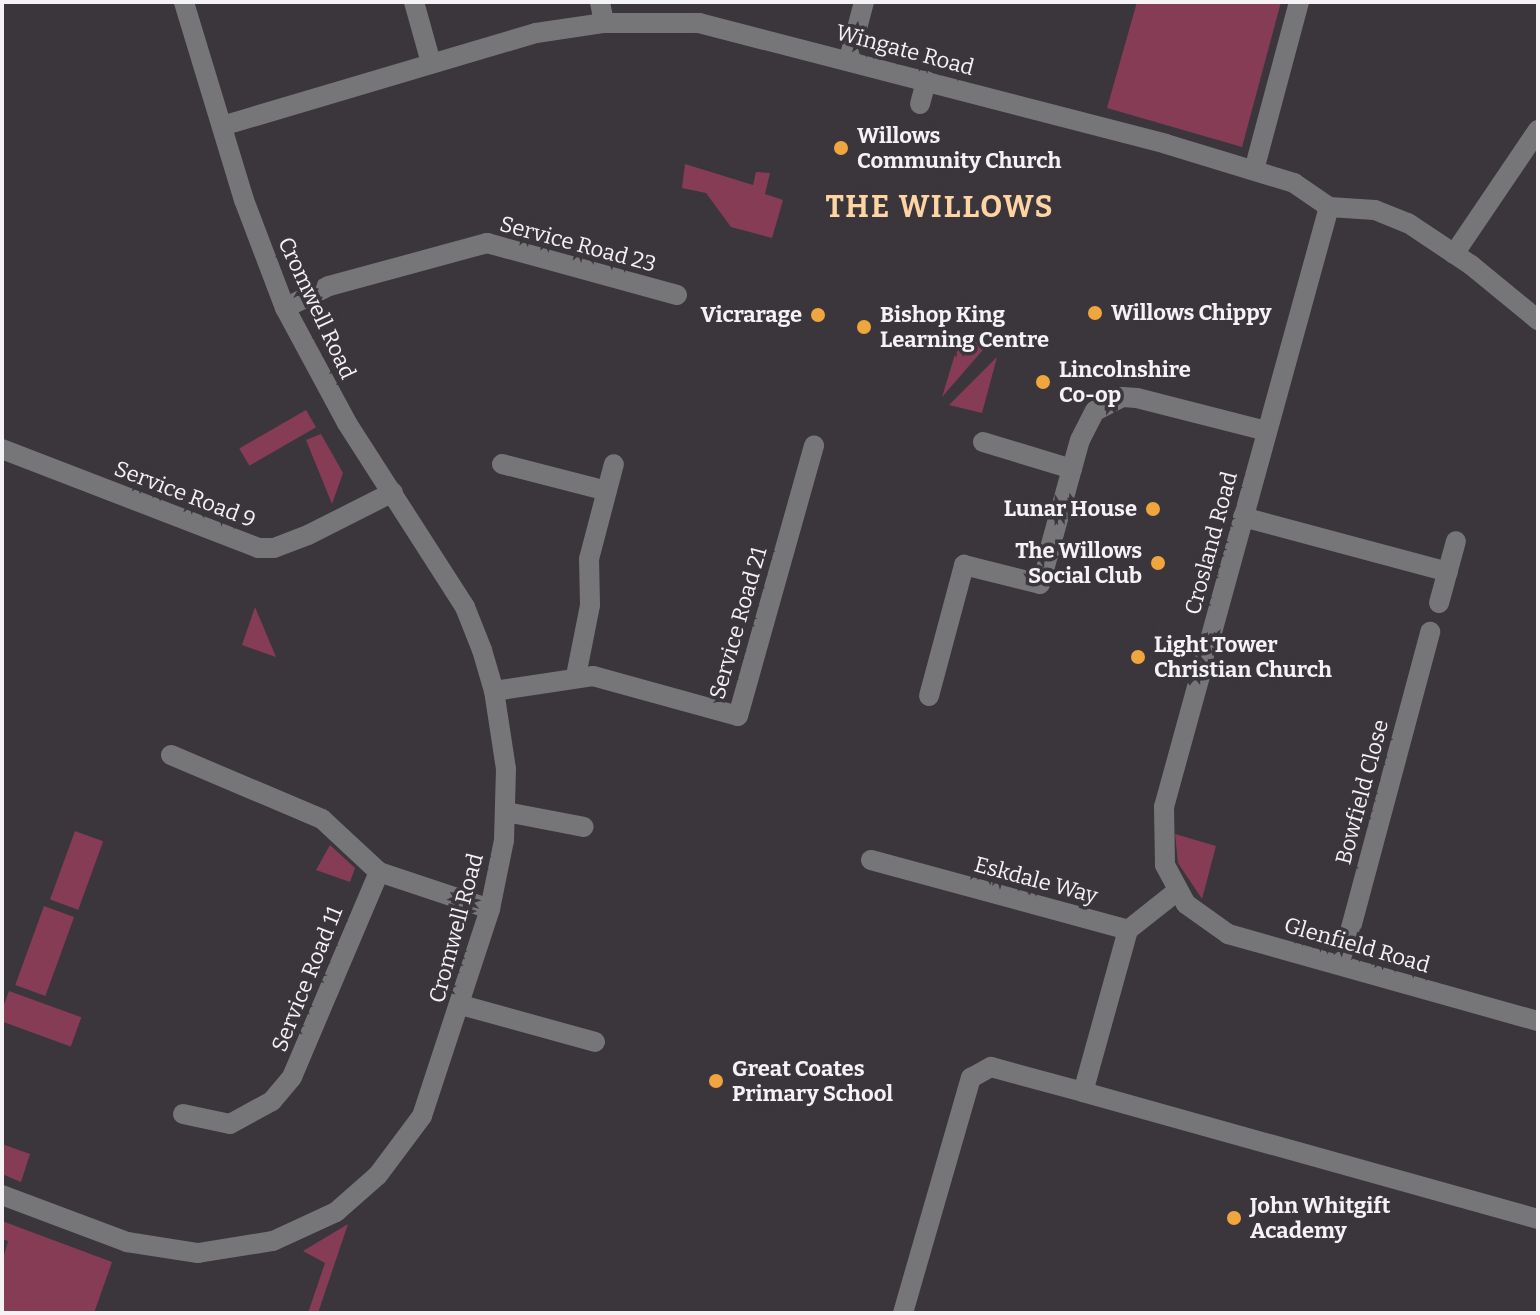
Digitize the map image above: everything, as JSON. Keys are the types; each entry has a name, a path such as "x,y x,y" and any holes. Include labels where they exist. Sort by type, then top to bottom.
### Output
{"street":[{"name":"Cromwell Road","path":"2,1195 127,1242 162,1250 198,1253 273,1241 305,1229 336,1212 403,1146 422,1116 461,1005 490,909 506,812 494,691 465,607 314,367 285,308 222,126 184,2"},
{"path":"414,2 431,63"},
{"path":"600,2 604,23"},
{"path":"849,59 864,2"},
{"path":"1254,170 1299,2"},
{"name":"Wingate Road","path":"222,126 536,33 604,23 699,23 849,59 1254,170 1294,183 1329,207"},
{"path":"920,104 926,81"},
{"path":"1454,254 1538,130"},
{"path":"1329,207 1375,210 1408,223 1454,254 1538,320"},
{"name":"Crosland Road","path":"1176,892 1165,865 1164,807 1329,207"},
{"name":"Service Road 23","path":"285,308 329,286 487,243 677,295"},
{"path":"929,696 964,565 1040,584 1072,469 1087,422 1095,411 1122,397 1266,431"},
{"path":"983,442 1072,469"},
{"name":"Service Road 21","path":"494,691 576,676 613,681 738,716 814,445"},
{"name":"Service Road 9","path":"2,449 258,548 274,548 308,535 393,492"},
{"path":"502,464 607,491"},
{"path":"576,676 590,605 589,559 614,464"},
{"path":"1243,517 1448,572"},
{"path":"1439,603 1456,541"},
{"name":"Bowfield Close","path":"1341,965 1430,632"},
{"path":"171,755 322,819 379,872 490,909"},
{"path":"506,812 584,827"},
{"name":"Eskdale Way","path":"871,860 1128,930"},
{"name":"Service Road 11","path":"183,1114 230,1124 272,1101 292,1077 379,872"},
{"path":"1083,1092 1128,930 1176,892"},
{"name":"Glenfield Road","path":"1176,892 1195,913 1228,934 1538,1019"},
{"path":"461,1005 595,1042"},
{"path":"903,1313 971,1078 991,1067 1538,1219"}],"shaded area":[{"path":"1137,2 1281,2 1242,147 1107,108"},
{"path":"685,164 753,185 756,172 770,173 765,194 783,200 772,238 731,227 706,193 682,188"},
{"path":"960,338 988,344 942,397"},
{"path":"997,357 982,413 949,405"},
{"path":"306,410 316,427 249,466 239,448"},
{"path":"321,434 343,473 332,504 306,440"},
{"path":"255,607 276,657 242,645"},
{"path":"75,831 103,841 78,910 50,900"},
{"path":"1175,834 1216,846 1202,899 1178,863"},
{"path":"330,845 355,868 350,882 316,870"},
{"path":"44,906 74,917 45,996 15,985"},
{"path":"9,991 81,1017 71,1046 2,1021 2,1010"},
{"path":"2,1144 30,1154 21,1182 2,1174"},
{"path":"2,1221 112,1262 94,1313 2,1313 2,1262 8,1241 2,1239"},
{"path":"348,1224 318,1313 308,1313 325,1263 303,1251"}],"place":[{"name":"Willows Community Church","path":"841,148"},
{"name":"Willows Chippy","path":"1095,313"},
{"name":"Vicrarage","path":"818,315"},
{"name":"Bishop King Learning Centre","path":"864,327"},
{"name":"Lincolnshire Co-op","path":"1043,382"},
{"name":"Lunar House","path":"1153,509"},
{"name":"The Willows Social Club","path":"1158,563"},
{"name":"Light Tower Christian Church","path":"1138,657"},
{"name":"Great Coates Primary School","path":"716,1081"},
{"name":"John Whitgift Academy","path":"1234,1218"}],"district":[{"name":"THE WILLOWS","path":"940,207"}]}
